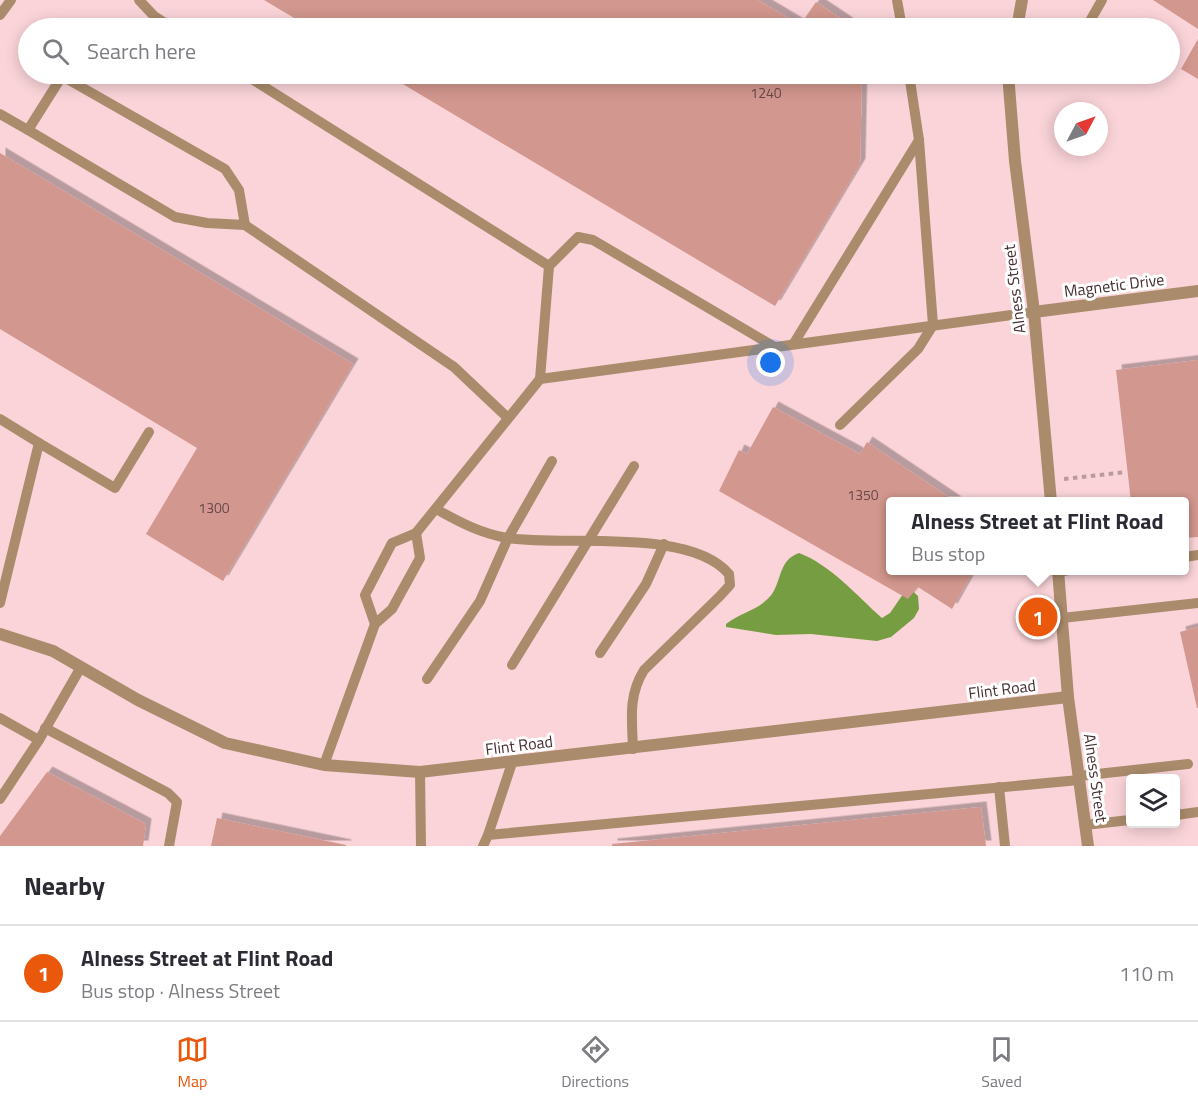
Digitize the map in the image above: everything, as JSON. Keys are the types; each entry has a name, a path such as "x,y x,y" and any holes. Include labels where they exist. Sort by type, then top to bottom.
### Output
{"street":[{"path":"1019,18 1023,0"},
{"name":"Alness Street","path":"1011,84 1015,161 1034,312 1052,497"},
{"name":"Magnetic Drive","path":"1034,312 1198,291"},
{"name":"Alness Street","path":"1062,575 1062,618 1068,697 1088,846"},
{"name":"Flint Road","path":"0,634 53,651 225,744 324,765 420,772 1068,697"}],"lane":[{"path":"0,15 11,0"},
{"path":"139,0 157,18"},
{"path":"897,0 900,18"},
{"path":"1092,18 1102,0"},
{"path":"28,130 56,84"},
{"path":"78,84 225,169 239,190 245,225"},
{"path":"260,84 549,266"},
{"path":"840,425 918,349 933,325 919,140 911,84"},
{"path":"0,114 175,217 207,223 245,225 454,367 508,418"},
{"path":"794,343 919,140"},
{"path":"375,624 365,595 393,543 416,533 540,379 549,266 578,237 593,240 773,346"},
{"path":"540,379 1034,312"},
{"path":"0,419 115,488 148,432"},
{"path":"0,603 39,443"},
{"path":"427,680 480,601 508,538 552,461"},
{"path":"512,665 634,466"},
{"path":"436,509 473,530 508,538 664,544 721,564 729,574 730,585 644,670 635,685 631,704 633,749"},
{"path":"324,765 375,624 392,609 420,558 416,533"},
{"path":"600,653 645,584 664,544"},
{"path":"1062,618 1198,603"},
{"path":"0,799 39,740 81,667"},
{"path":"0,718 39,740"},
{"path":"45,728 168,794 177,802 169,846"},
{"path":"483,846 512,763"},
{"path":"488,835 999,788 1188,764"},
{"path":"420,772 421,846"},
{"path":"999,788 1005,846"},
{"path":"1180,814 1198,812"},
{"path":"1085,825 1126,821"}],"path":[{"path":"1050,481 1126,472"}],"shaded area":[{"path":"799,553 833,573 882,618 890,613 908,587 918,596 919,609 914,618 891,637 877,641 811,634 776,635 726,627 726,624 756,607 772,594 784,565"}],"building":[{"path":"264,0 758,0 788,18 294,18"},
{"path":"1153,0 1198,0 1198,29"},
{"path":"816,2 840,18 805,18"},
{"path":"1198,39 1198,79 1181,69"},
{"path":"403,84 862,84 860,164 775,306"},
{"path":"0,153 353,364 223,581 146,534 197,448 0,329"},
{"path":"1198,360 1198,537 1189,538 1189,497 1130,497 1116,370"},
{"path":"773,407 860,454 867,442 949,497 886,497 886,575 971,575 952,609 918,587 908,599 719,491 739,450 747,454"},
{"path":"1198,627 1198,708 1197,708 1180,632"},
{"path":"47,772 146,824 143,846 0,846 0,836"},
{"path":"981,807 986,846 612,846 612,844"},
{"path":"217,818 346,845 346,846 211,846"}],"place":[{"name":"Alness Street at Flint Road","path":"1038,617"}]}
